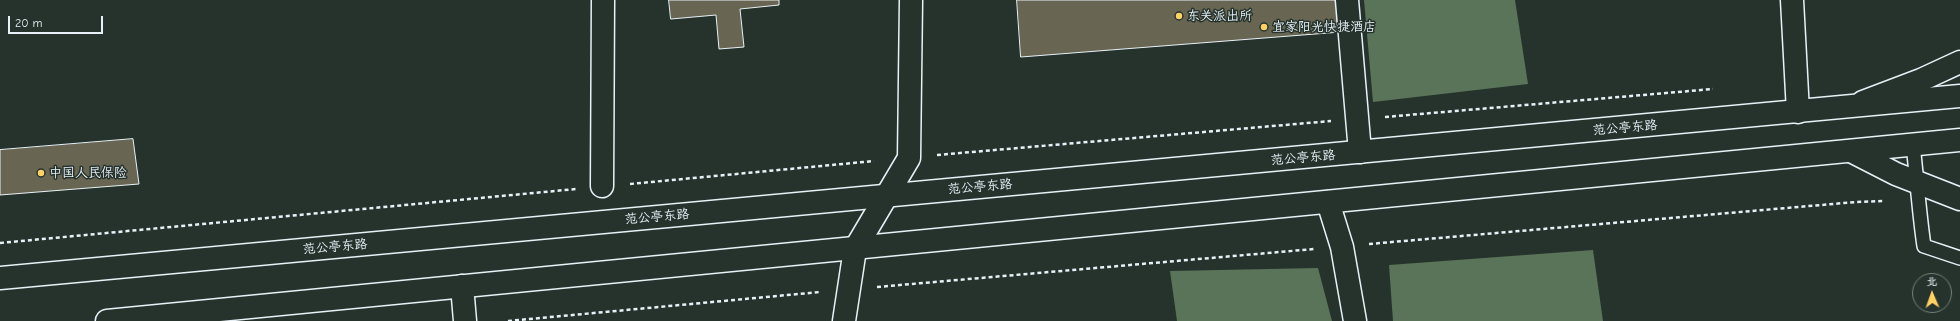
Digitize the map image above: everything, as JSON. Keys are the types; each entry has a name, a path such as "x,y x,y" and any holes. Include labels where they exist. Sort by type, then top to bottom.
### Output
{"main road":[{"path":"602,186 603,0"},
{"path":"844,321 855,249 909,158 911,0"},
{"path":"1347,0 1360,152"},
{"path":"1792,0 1798,112"},
{"path":"1851,107 1921,80 1960,62"},
{"name":"范公亭东路","path":"0,278 1960,96"},
{"path":"107,321 191,317 462,286 855,249 1960,140"},
{"path":"1851,151 1896,174 1917,191 1960,199"},
{"path":"1328,202 1342,247 1355,321"},
{"path":"462,286 464,321"}],"lane":[{"path":"1912,145 1924,246 1960,258"}],"path":[{"path":"0,243 909,158 1719,88"},
{"path":"508,321 1848,202 1917,191"}],"green space":[{"path":"1364,0 1515,0 1528,84 1373,102"},
{"path":"1593,250 1603,321 1393,321 1389,265"},
{"path":"1318,268 1332,321 1177,321 1170,271"}],"building":[{"path":"669,0 779,0 779,5 740,9 744,47 719,49 716,15 671,19"},
{"name":"东关派出所","path":"1017,0 1339,0 1341,32 1021,57"},
{"path":"133,139 139,184 0,195 0,150"}],"place":[{"name":"东关派出所","path":"1179,16"},
{"name":"宜家阳光快捷酒店","path":"1264,27"},
{"name":"中国人民保险","path":"41,173"}]}
